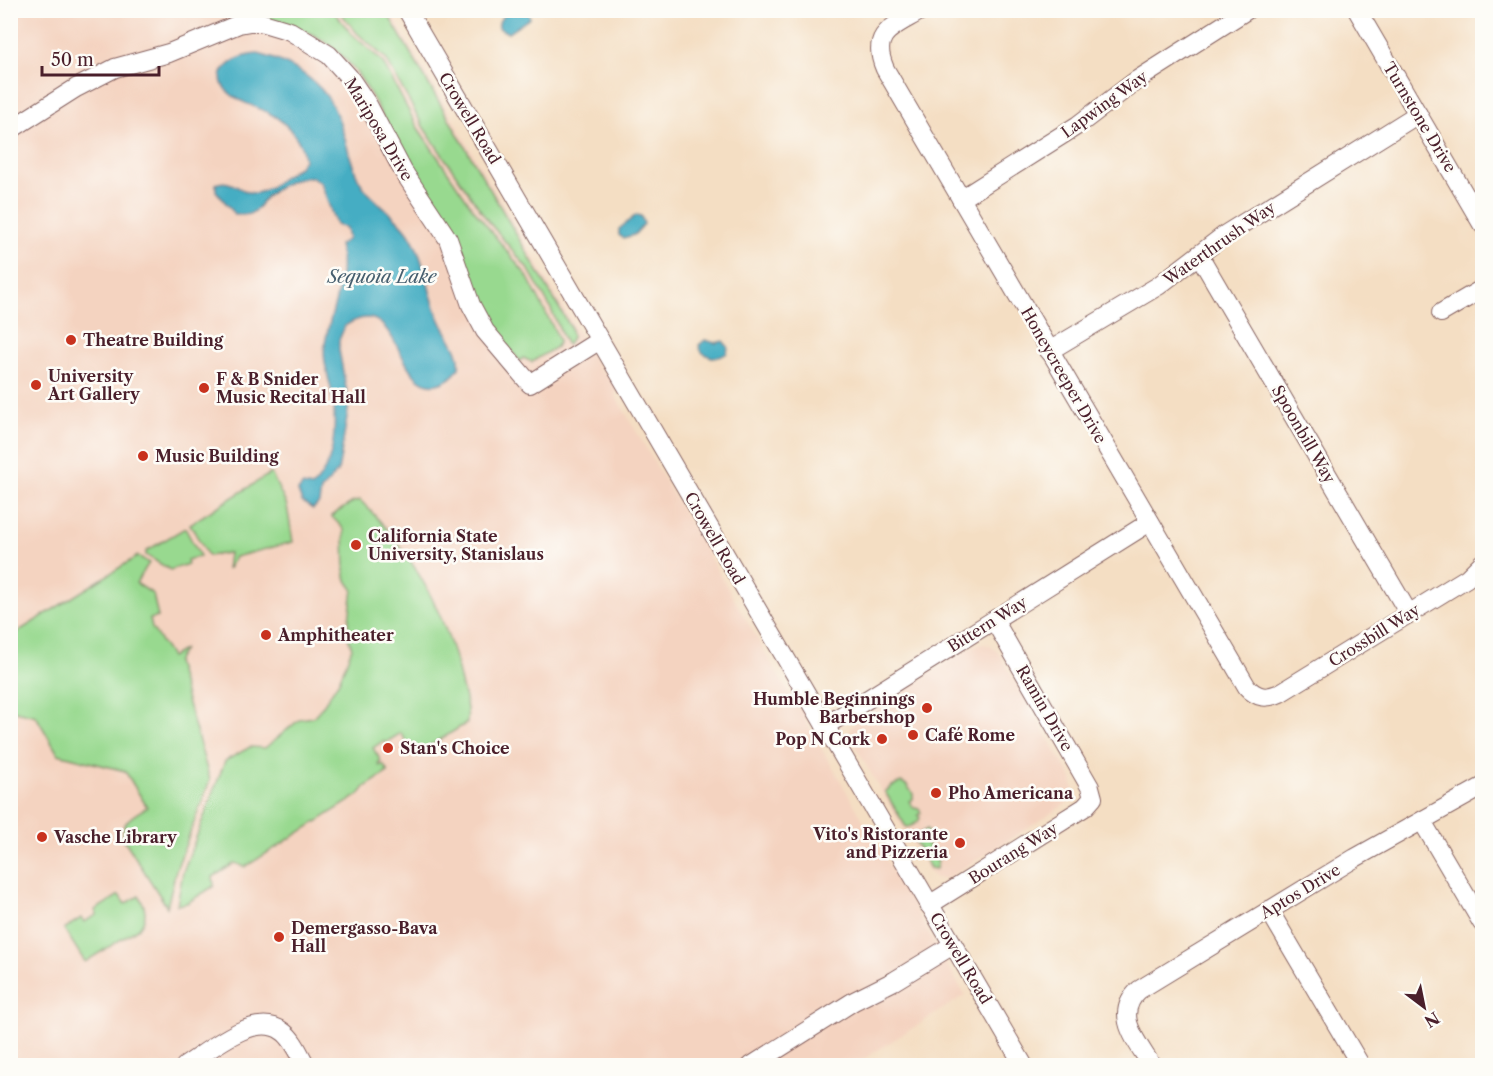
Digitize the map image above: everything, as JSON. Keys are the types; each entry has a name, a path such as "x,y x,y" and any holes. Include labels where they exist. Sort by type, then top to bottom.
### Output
{"street":[{"name":"Crowell Road","path":"407,10 1024,1065"},
{"name":"Honeycreeper Drive","path":"922,10 885,34 879,45 880,57 885,69 1246,687 1261,698"},
{"name":"Lapwing Way","path":"961,199 1078,125 1149,72 1247,10"},
{"name":"Turnstone Drive","path":"1356,10 1482,224"},
{"name":"Mariposa Drive","path":"10,130 76,88 115,68 169,53 229,27 250,22 269,24 290,31 329,55 363,96 403,171 448,238 471,305 485,331 530,384 600,340"},
{"name":"Waterthrush Way","path":"1049,351 1158,286 1226,234 1418,114"},
{"name":"Spoonbill Way","path":"1199,255 1408,614"},
{"path":"1441,313 1482,289"},
{"name":"Bittern Way","path":"825,726 1150,522"},
{"name":"Crossbill Way","path":"1261,698 1272,697 1280,693 1467,578 1482,563"},
{"name":"Ramin Drive","path":"994,620 1090,787 1093,798"},
{"name":"Aptos Drive","path":"1152,1065 1126,1017 1126,1007 1131,997 1139,990 1355,858 1482,787"},
{"name":"Bourang Way","path":"929,905 1085,807 1093,798"},
{"path":"1422,822 1482,923"},
{"path":"1269,910 1361,1065"},
{"path":"751,1065 854,1001 894,981 953,945"},
{"path":"185,1065 247,1028 262,1025 283,1031 306,1065"}],"shaded area":[{"name":"California State University, Stanislaus","path":"10,11 390,11 601,372 610,374 617,387 615,395 790,695 797,697 807,714 806,722 965,995 854,1065 11,1065"},
{"path":"989,645 998,652 1072,779 1074,793 1066,804 951,876 943,879 936,878 928,871 852,741 850,729 858,719 973,646"}],"green space":[{"path":"246,11 333,11 351,33 382,61 418,128 471,206 527,276 556,333 559,341 556,347 532,362 523,358 520,361 491,326 479,305 457,237 439,206 405,157 357,73 345,58 314,35 248,14"},
{"path":"339,11 386,11 571,328 572,337 568,345 529,270 488,221 424,128 386,59 357,33"},
{"path":"271,473 287,506 293,542 235,557 227,570 229,553 208,556 190,524"},
{"path":"360,500 411,561 436,608 455,657 466,703 467,723 415,755 401,733 385,743 383,741 373,748 381,761 378,763 379,766 383,764 388,772 365,787 359,795 245,867 235,863 213,877 214,886 187,903 177,905 183,872 225,761 250,747 265,748 300,719 313,717 339,681 352,648 347,635 353,589 345,578 344,529 331,516"},
{"path":"185,528 200,556 187,560 188,564 170,570 146,555 146,551"},
{"path":"138,556 149,563 136,583 153,594 158,617 150,619 152,628 171,657 184,649 176,662 210,780 176,870 167,907 123,838 126,822 147,807 125,771 58,754 36,716 11,710 11,636"},
{"path":"901,782 907,785 913,794 913,799 909,801 921,813 918,815 920,818 918,822 908,827 885,792"},
{"path":"927,829 930,834 927,844 938,861 936,869 930,868 913,838"},
{"path":"119,895 125,904 139,896 145,912 142,924 85,962 64,929 81,918 84,922 97,915 95,910"}],"water":[{"path":"516,10 528,11 530,18 508,33 499,28 501,19"},
{"name":"Sequoia Lake","path":"258,54 276,59 300,72 321,89 328,99 339,120 358,178 368,193 402,225 414,243 433,303 459,357 459,368 447,380 437,384 423,382 413,373 387,330 377,321 363,318 345,326 339,340 339,350 349,404 341,455 338,471 321,490 319,503 313,509 302,502 298,491 303,485 312,487 314,485 322,475 331,452 334,414 324,349 340,283 339,245 348,239 346,228 336,225 321,183 312,177 293,180 281,186 265,198 255,211 247,215 235,214 216,191 216,184 222,182 249,192 260,192 299,167 304,160 297,139 282,121 236,98 227,91 222,83 221,76 224,70 235,60"},
{"path":"636,215 641,216 644,224 634,235 623,238 619,235 619,229"},
{"path":"705,340 715,343 723,341 728,347 727,353 719,357 706,355 699,345"}],"place":[{"name":"Theatre Building","path":"71,340"},
{"name":"University Art Gallery","path":"36,385"},
{"name":"F & B Snider Music Recital Hall","path":"204,388"},
{"name":"Music Building","path":"143,456"},
{"name":"California State University, Stanislaus","path":"356,545"},
{"name":"Amphitheater","path":"266,635"},
{"name":"Humble Beginnings Barbershop","path":"927,708"},
{"name":"Café Rome","path":"913,735"},
{"name":"Pop N Cork","path":"882,739"},
{"name":"Stan's Choice","path":"388,748"},
{"name":"Pho Americana","path":"936,793"},
{"name":"Vasche Library","path":"42,837"},
{"name":"Vito's Ristorante and Pizzeria","path":"960,843"},
{"name":"Demergasso-Bava Hall","path":"279,937"}]}
